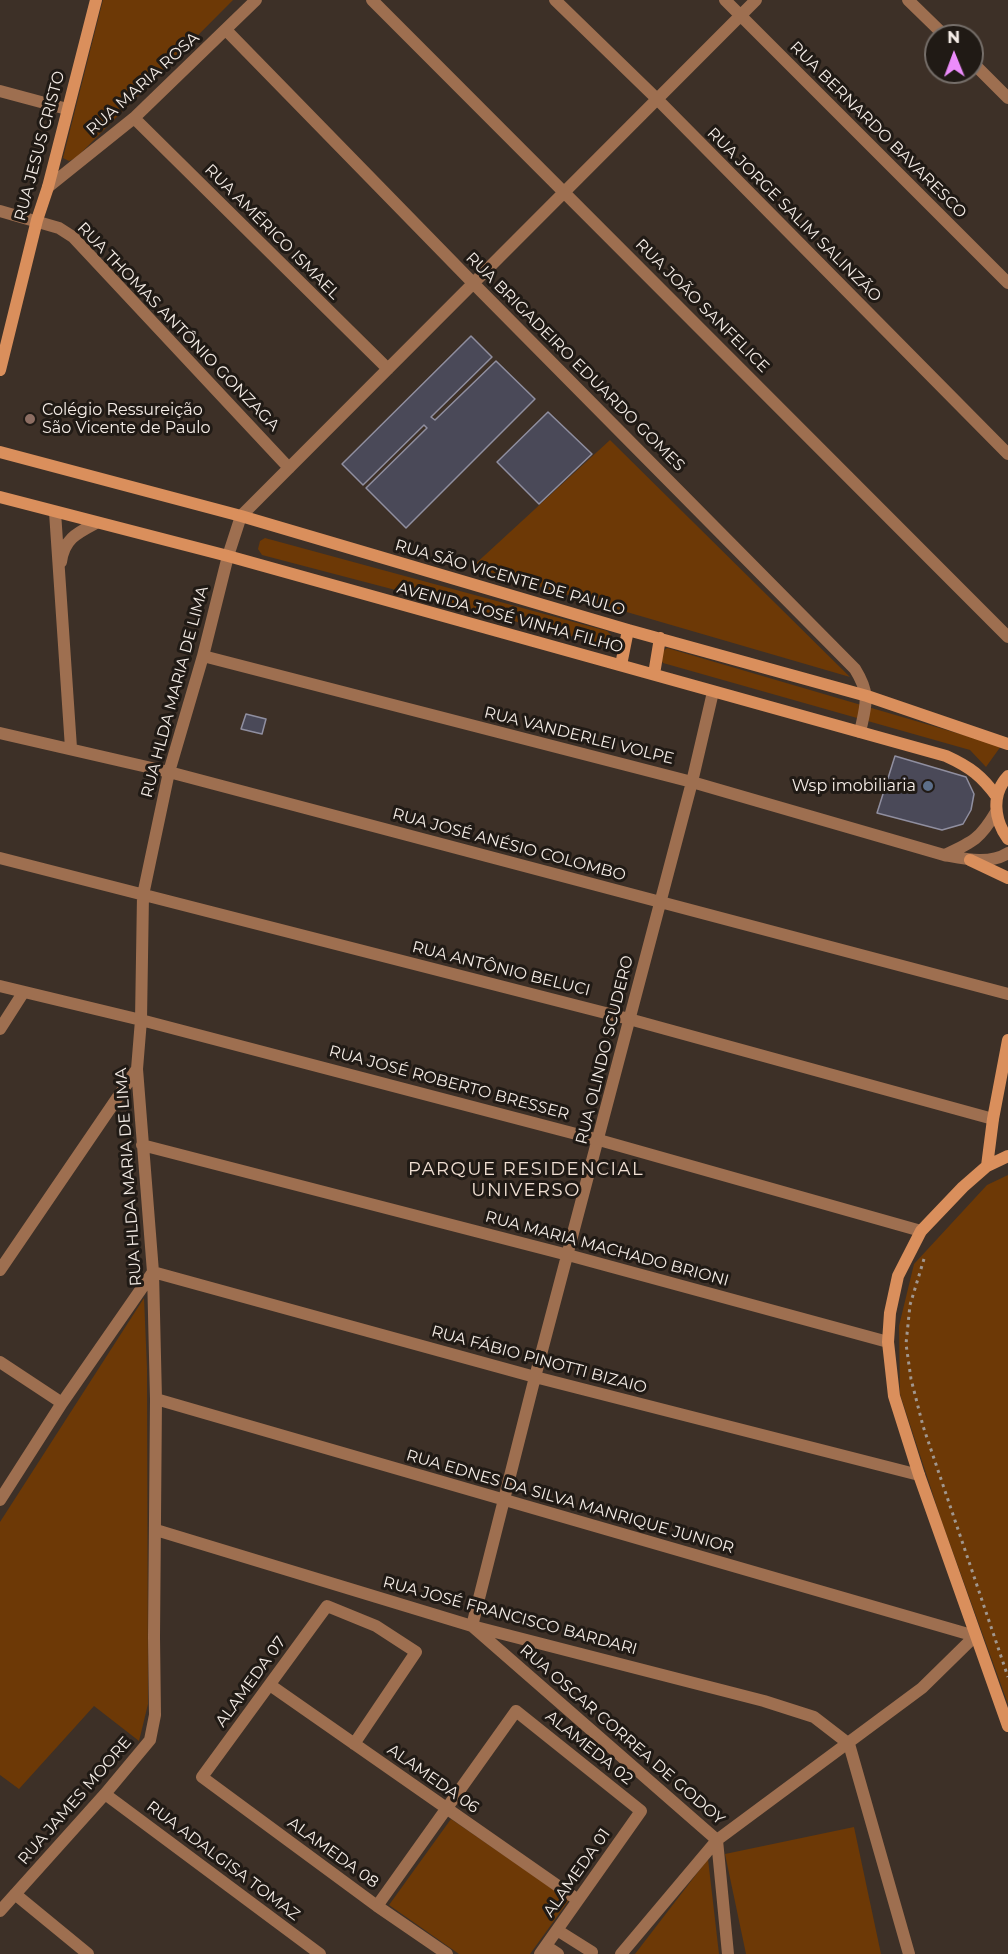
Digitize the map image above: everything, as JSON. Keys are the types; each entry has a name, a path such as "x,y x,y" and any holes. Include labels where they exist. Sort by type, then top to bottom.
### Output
{"street":[{"name":"RUA JESUS CRISTO","path":"0,370 4,336 48,188 96,0"},
{"name":"RUA MARIA ROSA","path":"48,188 134,118 256,0"},
{"name":"RUA JOÃO SANFELICE","path":"372,0 1008,637"},
{"name":"RUA JORGE SALIM SALINZÃO","path":"555,0 657,99 1008,454"},
{"name":"RUA BERNARDO BAVARESCO","path":"725,0 1008,283"},
{"path":"241,516 756,0"},
{"path":"908,0 933,24"},
{"name":"RUA BRIGADEIRO EDUARDO GOMES","path":"226,30 473,284 855,669 863,681 867,696"},
{"path":"984,74 1008,98"},
{"path":"0,92 67,109"},
{"name":"RUA AMÉRICO ISMAEL","path":"134,118 388,369"},
{"name":"RUA THOMAS ANTÔNIO GONZAGA","path":"0,211 37,220 59,228 73,237 289,468"},
{"name":"RUA SÃO VICENTE DE PAULO","path":"0,452 241,516 628,630 867,696 1008,744"},
{"name":"AVENIDA JOSÉ VINHA FILHO","path":"0,497 228,556 946,756 968,766 986,781 997,797"},
{"path":"55,512 71,748"},
{"name":"RUA HLDA MARIA DE LIMA","path":"150,1740 155,1715 156,1399 153,1272 137,1070 141,1020 143,896 169,772 241,516"},
{"path":"59,575 63,553 74,535 96,523"},
{"path":"621,665 628,630"},
{"path":"654,674 660,638"},
{"name":"RUA VANDERLEI VOLPE","path":"203,656 692,782 944,855 970,860 988,860 1008,853"},
{"name":"RUA OLINDO SCUDERO","path":"472,1626 535,1377 661,903 713,692"},
{"path":"860,732 867,696"},
{"name":"RUA JOSÉ ANÉSIO COLOMBO","path":"0,733 169,772 1008,994"},
{"path":"1008,776 997,797 996,812 999,825 1008,839"},
{"path":"944,855 971,843 985,831 996,812"},
{"name":"RUA ANTÔNIO BELUCI","path":"0,858 629,1019 993,1119"},
{"path":"970,860 1008,878"},
{"name":"RUA JOSÉ ROBERTO BRESSER","path":"0,986 141,1020 599,1140 921,1231"},
{"path":"0,1029 23,993"},
{"path":"987,1166 993,1119 1008,1040"},
{"path":"0,1270 137,1070"},
{"name":"RUA MARIA MACHADO BRIONI","path":"142,1145 568,1255 888,1342"},
{"path":"1008,1156 987,1166 943,1206 921,1231 898,1276 890,1313 888,1342 894,1396 919,1475 1008,1726"},
{"path":"0,1500 62,1402 153,1272"},
{"name":"RUA FÁBIO PINOTTI BIZAIO","path":"153,1272 535,1377 919,1475"},
{"path":"0,1362 62,1402"},
{"name":"RUA EDNES DA SILVA MANRIQUE JUNIOR","path":"156,1399 975,1636"},
{"name":"RUA JOSÉ FRANCISCO BARDARI","path":"156,1530 472,1626 764,1701 814,1717 849,1744"},
{"name":"ALAMEDA 07","path":"202,1777 327,1606 376,1626 416,1652 354,1744"},
{"name":"RUA OSCAR CORREA DE GODOY","path":"472,1626 717,1840 728,1954"},
{"path":"621,1954 717,1840 922,1688 975,1636"},
{"name":"ALAMEDA 06","path":"270,1685 578,1900"},
{"name":"ALAMEDA 02","path":"446,1808 516,1710 641,1811"},
{"name":"RUA JAMES MOORE","path":"0,1911 150,1740"},
{"path":"849,1744 909,1954"},
{"name":"ALAMEDA 08","path":"202,1777 377,1906 447,1954"},
{"name":"RUA ADALGISA TOMAZ","path":"105,1794 320,1954"},
{"path":"377,1906 446,1808"},
{"name":"ALAMEDA 01","path":"543,1950 641,1811"},
{"path":"15,1894 88,1954"},
{"path":"557,1930 592,1952"},
{"path":"543,1950 558,1954"}],"path":[{"path":"926,1252 910,1305 906,1344 911,1379 923,1426 1008,1677"}],"shaded area":[{"path":"103,0 233,0 76,158 69,161 63,158"},
{"path":"610,440 850,677 472,567"},
{"path":"265,538 607,631 611,635 606,648 590,641 262,555 258,549 260,541"},
{"path":"667,648 1001,746 986,767 970,750 663,663 662,652"},
{"path":"1008,1175 1008,1704 942,1522 900,1394 899,1326 914,1264 987,1185"},
{"path":"144,1298 147,1368 148,1704 139,1741 94,1706 19,1789 0,1775 0,1522"},
{"path":"451,1819 569,1900 530,1954 459,1954 389,1905"},
{"path":"854,1827 881,1954 746,1954 725,1854"},
{"path":"708,1859 719,1954 635,1954"}],"building":[{"path":"471,336 492,357 431,417 435,420 496,361 535,399 406,528 366,488 427,428 424,425 363,485 342,464"},
{"path":"548,412 592,454 539,504 497,462"},
{"path":"246,714 266,719 262,734 241,729"},
{"name":"Wsp imobiliaria","path":"895,756 966,777 974,794 971,810 963,824 942,830 877,813"}],"place":[{"name":"Colégio Ressureição São Vicente de Paulo","path":"30,419"},
{"name":"Wsp imobiliaria","path":"928,786"}],"district":[{"name":"PARQUE RESIDENCIAL UNIVERSO","path":"526,1180"}]}
